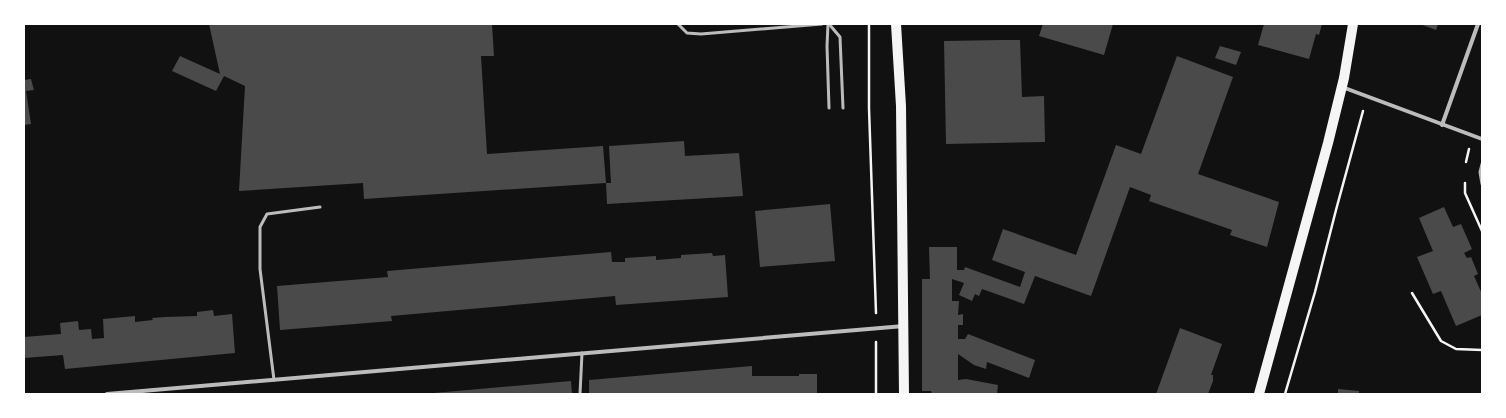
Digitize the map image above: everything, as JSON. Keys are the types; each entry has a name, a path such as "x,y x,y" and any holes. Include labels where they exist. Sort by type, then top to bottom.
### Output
{"main road":[{"path":"896,24 901,106 904,394"},
{"path":"1259,394 1328,143 1342,87 1353,24"}],"street":[{"path":"1442,125 1478,24"},
{"path":"1342,87 1482,139"},
{"path":"107,394 904,326"}],"lane":[{"path":"678,24 687,33 701,34 822,24"},
{"path":"829,24 827,46 829,108"},
{"path":"829,24 840,37 843,108"},
{"path":"1482,164 1480,172 1482,184"},
{"path":"274,380 260,269 260,227 268,214 320,207"},
{"path":"580,394 582,353"}],"path":[{"path":"868,24 876,328 876,394"},
{"path":"1285,394 1315,292 1336,210 1364,113 1363,95"},
{"path":"1412,292 1441,341 1456,349 1482,350"}],"building":[{"path":"209,24 492,24 494,56 481,56 487,154 603,146 606,183 364,199 363,183 239,191 245,86 224,76 216,91 172,71 180,56 220,74"},
{"path":"1043,24 1113,24 1104,55 1039,36"},
{"path":"1264,24 1322,24 1319,35 1316,34 1309,59 1258,45"},
{"path":"1420,24 1438,24 1436,30"},
{"path":"1020,40 1022,97 1044,96 1045,142 946,144 944,41"},
{"path":"1220,46 1241,52 1236,65 1215,58"},
{"path":"1177,56 1233,77 1198,174 1279,202 1267,247 1230,235 1232,230 1149,201 1151,195 1130,187 1091,296 1035,276 1024,304 982,289 979,296 975,294 972,301 959,295 964,283 952,279 952,301 959,301 958,315 963,314 963,325 958,325 958,339 965,339 968,334 1035,360 1029,378 987,362 986,369 974,365 958,354 958,380 966,379 998,385 997,394 932,394 931,391 922,391 922,279 930,279 929,247 957,247 957,270 964,270 965,267 1020,287 1025,272 992,260 1003,229 1076,255 1116,145 1141,154"},
{"path":"31,79 34,90 26,91 31,124 24,125 24,80"},
{"path":"684,141 685,156 739,153 743,196 607,204 606,183 611,183 609,146"},
{"path":"830,204 835,261 760,267 755,211"},
{"path":"1444,207 1453,227 1461,224 1472,249 1464,253 1467,258 1471,257 1478,274 1474,276 1482,294 1482,315 1456,326 1441,291 1433,294 1417,257 1433,251 1419,218"},
{"path":"611,252 612,262 625,262 625,258 656,256 656,260 681,258 681,255 712,253 713,256 725,255 728,297 616,305 615,296 391,316 392,321 280,330 277,286 388,277 387,271"},
{"path":"213,310 214,316 232,314 235,353 65,369 63,355 24,358 24,337 61,334 60,323 78,321 79,330 91,329 92,339 104,338 103,319 135,316 135,322 153,320 152,318 197,316 197,312"},
{"path":"1180,328 1222,344 1211,375 1213,375 1213,381 1208,394 1156,394"},
{"path":"752,366 752,376 799,376 799,374 817,374 817,394 589,394 589,380"},
{"path":"571,381 572,394 434,394 434,393"},
{"path":"1338,389 1359,391 1359,394 1338,394"}]}
